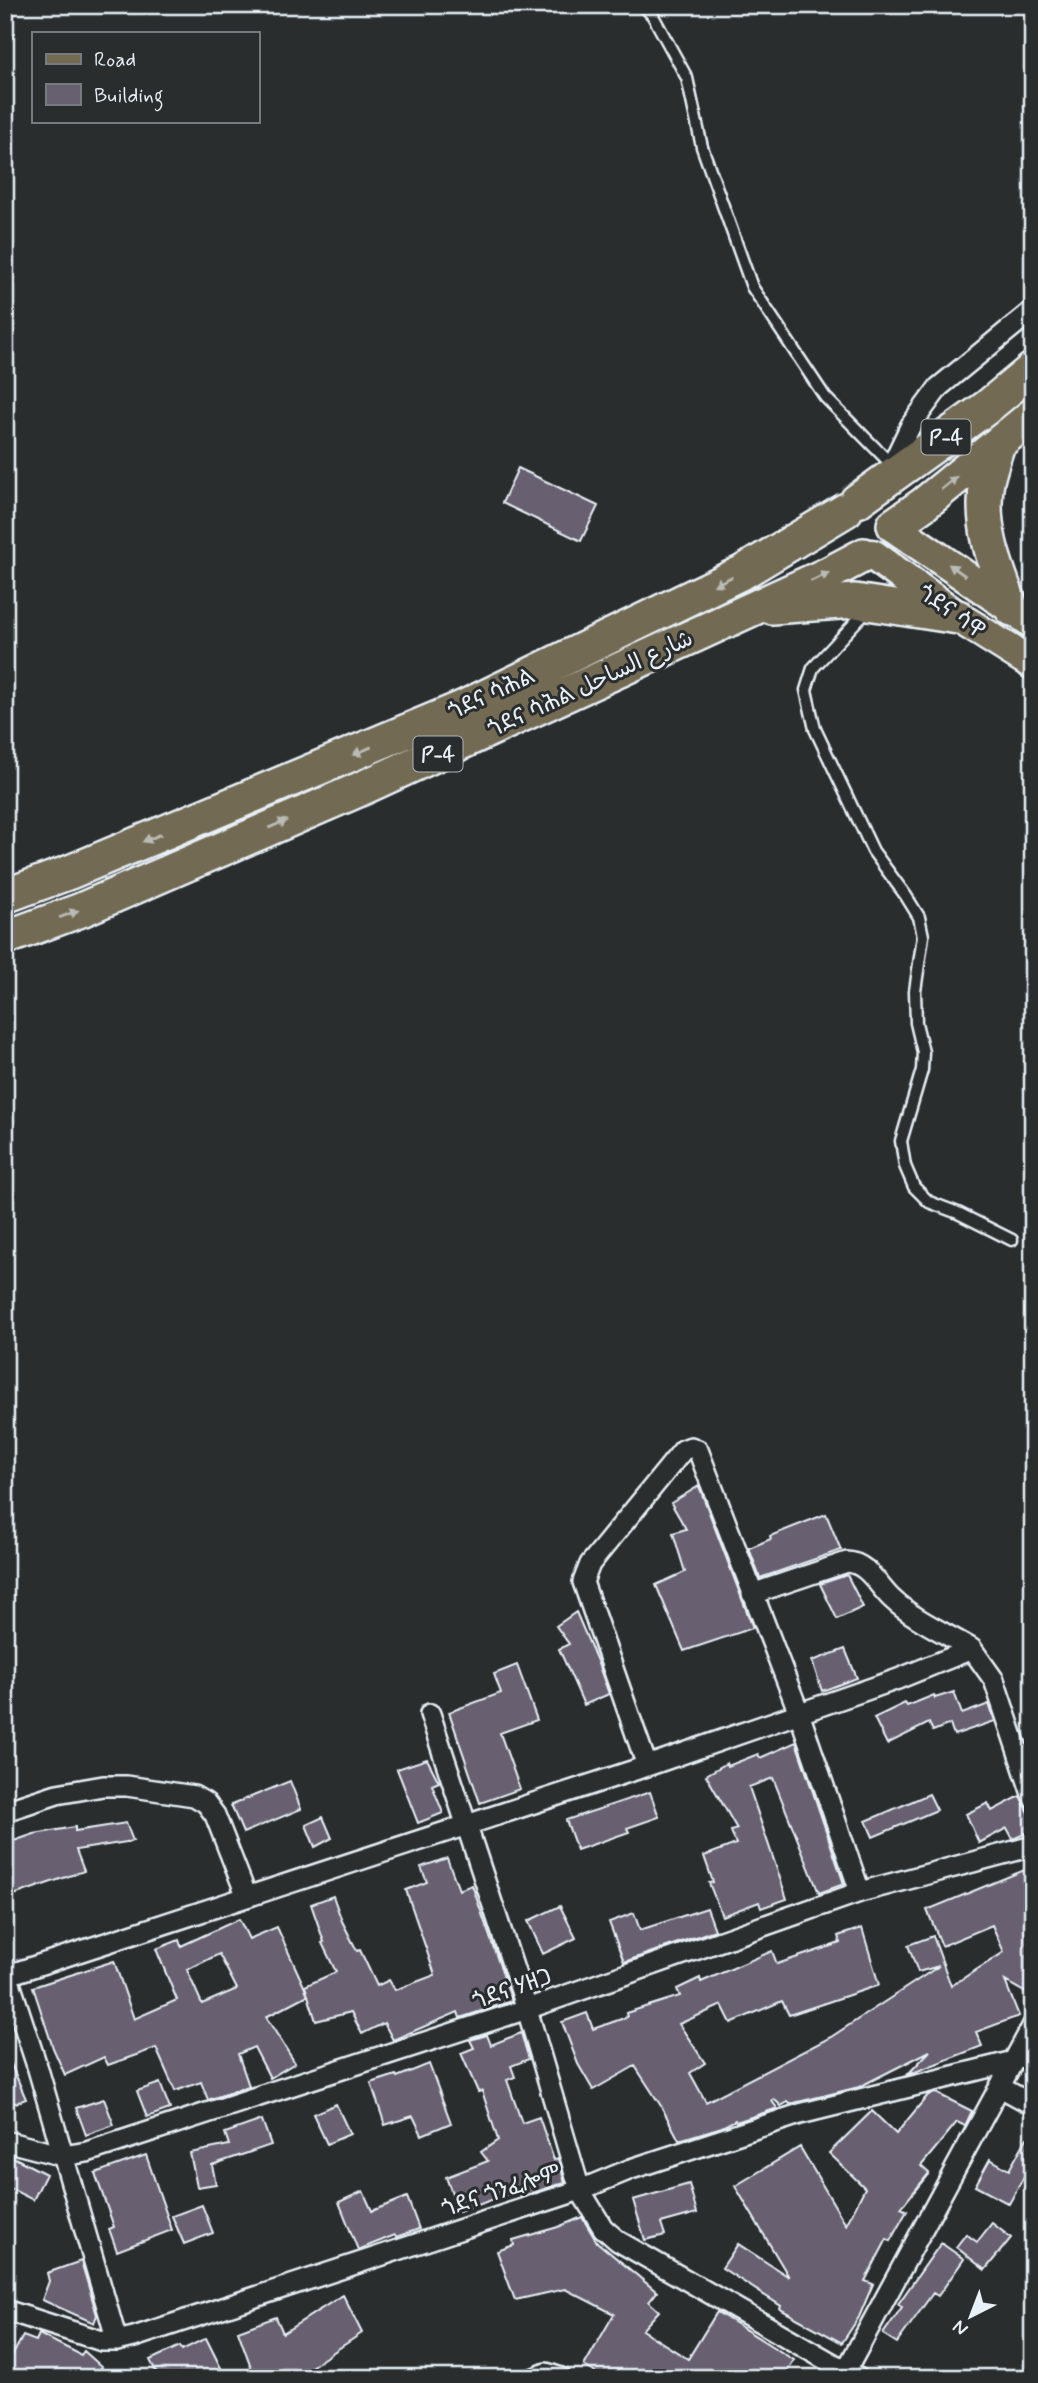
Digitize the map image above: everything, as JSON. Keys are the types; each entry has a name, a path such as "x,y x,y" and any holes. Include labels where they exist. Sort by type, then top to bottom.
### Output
{"highway":[{"name":"ጎደና ሳሕል","path":"5,896 70,872 462,708 743,572 869,490 986,408 1033,369"},
{"name":"P-4","path":"894,526 1033,415"},
{"path":"998,444 987,481 985,525 1000,580 1023,616"},
{"path":"869,490 874,501 881,504 892,516 894,526 889,545 868,555 848,548 840,534 841,517 869,490"},
{"name":"ጎደና ሳሕል شارع الساحل","path":"5,938 81,909 408,767 868,555"},
{"path":"748,609 855,601 958,617"},
{"path":"679,603 695,634"},
{"path":"395,737 408,767"}],"main road":[{"name":"ጎደና ሳዋ","path":"894,526 1023,616"},
{"name":"ጎደና ሳዋ","path":"868,555 958,617 1033,664"}],"street":[{"path":"869,490 939,387 1033,310"},
{"path":"647,1766 583,1582 590,1564 682,1450 691,1447 698,1450 799,1713 860,1892"},
{"path":"752,1594 848,1562 857,1562 864,1567 895,1603 972,1650 994,1680 1033,1797"},
{"path":"117,2341 7,1972 247,1897 647,1766 972,1650"},
{"path":"430,1714 527,2009 580,2189 603,2228 618,2241 849,2376 1033,2025"},
{"path":"5,1811 57,1794 103,1786 127,1786 194,1796 206,1803 215,1815 247,1897"},
{"name":"ጎደና ሃዘጋ","path":"5,2141 63,2156 88,2152 527,2009 860,1892 1033,1846"},
{"name":"ጎደና ጎንፈሎም","path":"5,2309 102,2341 117,2341 800,2114 1014,2061"},
{"path":"1000,2087 1033,2105"},
{"path":"534,2378 546,2373 561,2378"}],"lane":[{"path":"643,5 653,16 687,78 702,147 752,287 825,397 869,490"},
{"path":"872,604 813,668 806,690 815,729 867,839 919,917 923,936 915,991 916,1023 923,1052 922,1070 901,1141 905,1166 914,1187 929,1202 1012,1240"}],"building":[{"path":"518,468 598,506 581,541 502,503"},
{"path":"699,1486 753,1628 684,1651 656,1585 685,1572 673,1533 686,1529 671,1503"},
{"path":"826,1514 841,1550 760,1578 749,1548 771,1539 770,1536"},
{"path":"847,1575 863,1607 837,1619 820,1584"},
{"path":"576,1612 609,1694 584,1705 559,1649 569,1644 556,1626"},
{"path":"845,1649 857,1678 822,1691 812,1661"},
{"path":"517,1665 537,1720 500,1733 520,1789 480,1803 449,1712 501,1693 494,1674"},
{"path":"954,1692 962,1714 989,1704 995,1721 954,1735 950,1724 933,1731 929,1723 887,1744 874,1718 905,1703 907,1706 934,1695 935,1698"},
{"path":"796,1742 844,1884 819,1893 773,1778 749,1787 787,1899 761,1908 759,1902 722,1916 709,1883 713,1882 704,1856 736,1844 731,1831 737,1829 706,1775 727,1763 728,1766 758,1754 760,1758"},
{"path":"427,1759 439,1782 432,1785 443,1813 418,1823 397,1769"},
{"path":"290,1781 301,1809 243,1833 231,1805"},
{"path":"650,1792 659,1817 627,1828 629,1832 577,1850 566,1820"},
{"path":"929,1794 937,1810 873,1837 866,1821"},
{"path":"1020,1796 1033,1820 1033,1830 1013,1839 1007,1828 979,1843 966,1814 988,1803 992,1811"},
{"path":"323,1817 332,1838 315,1847 306,1825"},
{"path":"126,1823 133,1841 76,1850 84,1871 5,1898 5,1844 34,1834"},
{"path":"447,1858 459,1890 472,1885 512,2001 460,2018 458,2012 393,2040 384,2023 362,2034 351,2012 316,2021 305,1986 336,1972 322,1943 324,1942 311,1904 333,1896 342,1921 377,1986 389,1980 395,1990 435,1975 406,1890 427,1882 421,1867"},
{"path":"1027,1869 1033,1884 1033,1997 1005,1981 1019,2016 976,2032 982,2046 907,2075 930,2051 859,2087 790,2104 788,2102 781,2106 774,2099 772,2101 777,2108 775,2109 679,2140 635,2066 593,2090 578,2064 562,2022 587,2013 593,2029 627,2017 626,2013 680,1996 677,1989 700,1978 701,1982 772,1951 777,1964 840,1943 838,1936 862,1928 879,1985 789,2015 782,2001 731,2023 722,2005 679,2024 705,2063 690,2073 706,2102 831,2037 939,1966 918,1972 908,1945 933,1936 951,1986 1004,1952 992,1925 942,1946 927,1910"},
{"path":"560,1906 576,1938 543,1954 528,1921"},
{"path":"707,1908 715,1930 624,1962 609,1922 634,1913 640,1930"},
{"path":"239,1919 249,1939 277,1927 308,1995 266,2017 295,2063 270,2078 254,2047 238,2054 249,2086 208,2100 201,2082 175,2091 156,2048 108,2065 104,2057 65,2075 33,1987 114,1961 134,2019 177,2000 156,1949 179,1940 181,1946","holes":["219,1954 237,1989 202,2004 187,1970"]},
{"path":"521,2033 529,2059 511,2066 515,2077 507,2080 522,2123 539,2117 554,2160 558,2158 565,2182 521,2197 518,2190 459,2212 446,2177 488,2161 481,2152 498,2140 482,2091 478,2092 461,2053 474,2048 470,2040 487,2035 491,2045"},
{"path":"5,2050 26,2099 5,2107"},
{"path":"429,2064 451,2123 422,2135 413,2116 385,2125 371,2083 396,2075 397,2077"},
{"path":"160,2083 170,2109 147,2117 137,2091"},
{"path":"936,2093 972,2111 965,2126 957,2122 921,2166 929,2173 901,2208 907,2211 890,2241 887,2239 865,2281 873,2284 859,2317 842,2343 780,2309 781,2306 722,2268 738,2244 789,2277 735,2186 800,2147 846,2225 865,2188 829,2153 872,2111 896,2134 928,2095"},
{"path":"104,2099 114,2125 86,2135 76,2108"},
{"path":"336,2104 350,2134 327,2144 313,2114"},
{"path":"262,2120 271,2145 212,2165 216,2184 197,2187 190,2153 229,2145 225,2133"},
{"path":"1027,2138 1033,2141 1033,2160 1009,2204 975,2186 990,2159 1009,2170"},
{"path":"146,2155 172,2230 117,2251 109,2229 114,2227 95,2173"},
{"path":"11,2156 46,2174 33,2200 5,2186 5,2167"},
{"path":"689,2184 697,2213 661,2223 665,2235 645,2240 633,2200"},
{"path":"363,2191 372,2211 407,2197 419,2229 396,2237 395,2235 358,2250 339,2202"},
{"path":"202,2205 213,2233 184,2244 172,2216"},
{"path":"582,2217 597,2242 657,2292 649,2302 659,2311 642,2330 688,2359 717,2312 794,2360 783,2378 605,2378 584,2366 614,2314 565,2289 515,2300 497,2251 514,2245 513,2240"},
{"path":"992,2223 1011,2238 985,2270 956,2247 966,2234 977,2242"},
{"path":"941,2243 964,2259 938,2296 933,2293 897,2343 883,2334 902,2307 898,2304"},
{"path":"81,2261 97,2315 94,2323 42,2300 49,2281 47,2273"},
{"path":"343,2295 362,2333 305,2371 309,2378 255,2378 238,2331 276,2317 283,2333"},
{"path":"39,2334 81,2355 84,2351 102,2367 93,2378 26,2378 6,2367 23,2336 36,2341"},
{"path":"206,2338 226,2378 159,2378 150,2360 180,2346 182,2350"}]}
